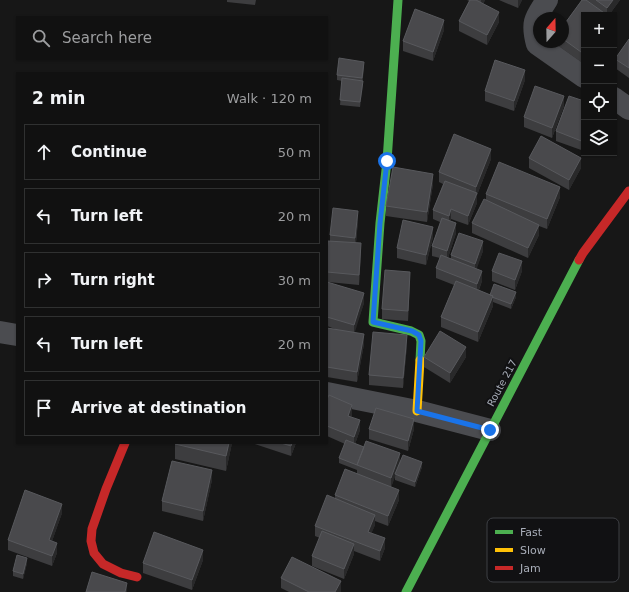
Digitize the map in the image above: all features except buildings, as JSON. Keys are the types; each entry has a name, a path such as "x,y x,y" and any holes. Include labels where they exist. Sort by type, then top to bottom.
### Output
{"street":[{"path":"398,0 387,161 380,223 373,322 412,331 419,335 421,341 417,411"},
{"path":"547,0 536,16 533,31 536,44 581,76"},
{"path":"617,100 629,109"},
{"name":"Route 217","path":"406,592 583,252 629,190"},
{"path":"0,332 16,335"},
{"path":"328,393 417,411 490,430"},
{"path":"125,444 106,489 92,529 91,541 94,553 103,564 121,573 137,577"}],"traffic: fast":[{"path":"398,0 387,161 380,223 373,322 411,331 419,335 421,341 420,360"},
{"path":"406,592 579,260"}],"traffic: slow":[{"path":"417,411 420,360"}],"traffic: jam":[{"path":"579,260 629,191"},
{"path":"125,444 106,489 92,529 91,541 94,553 103,564 121,573 137,577"}],"route":[{"path":"387,161 375,280 373,322 412,331 419,335 421,341 417,411 490,430"}]}
